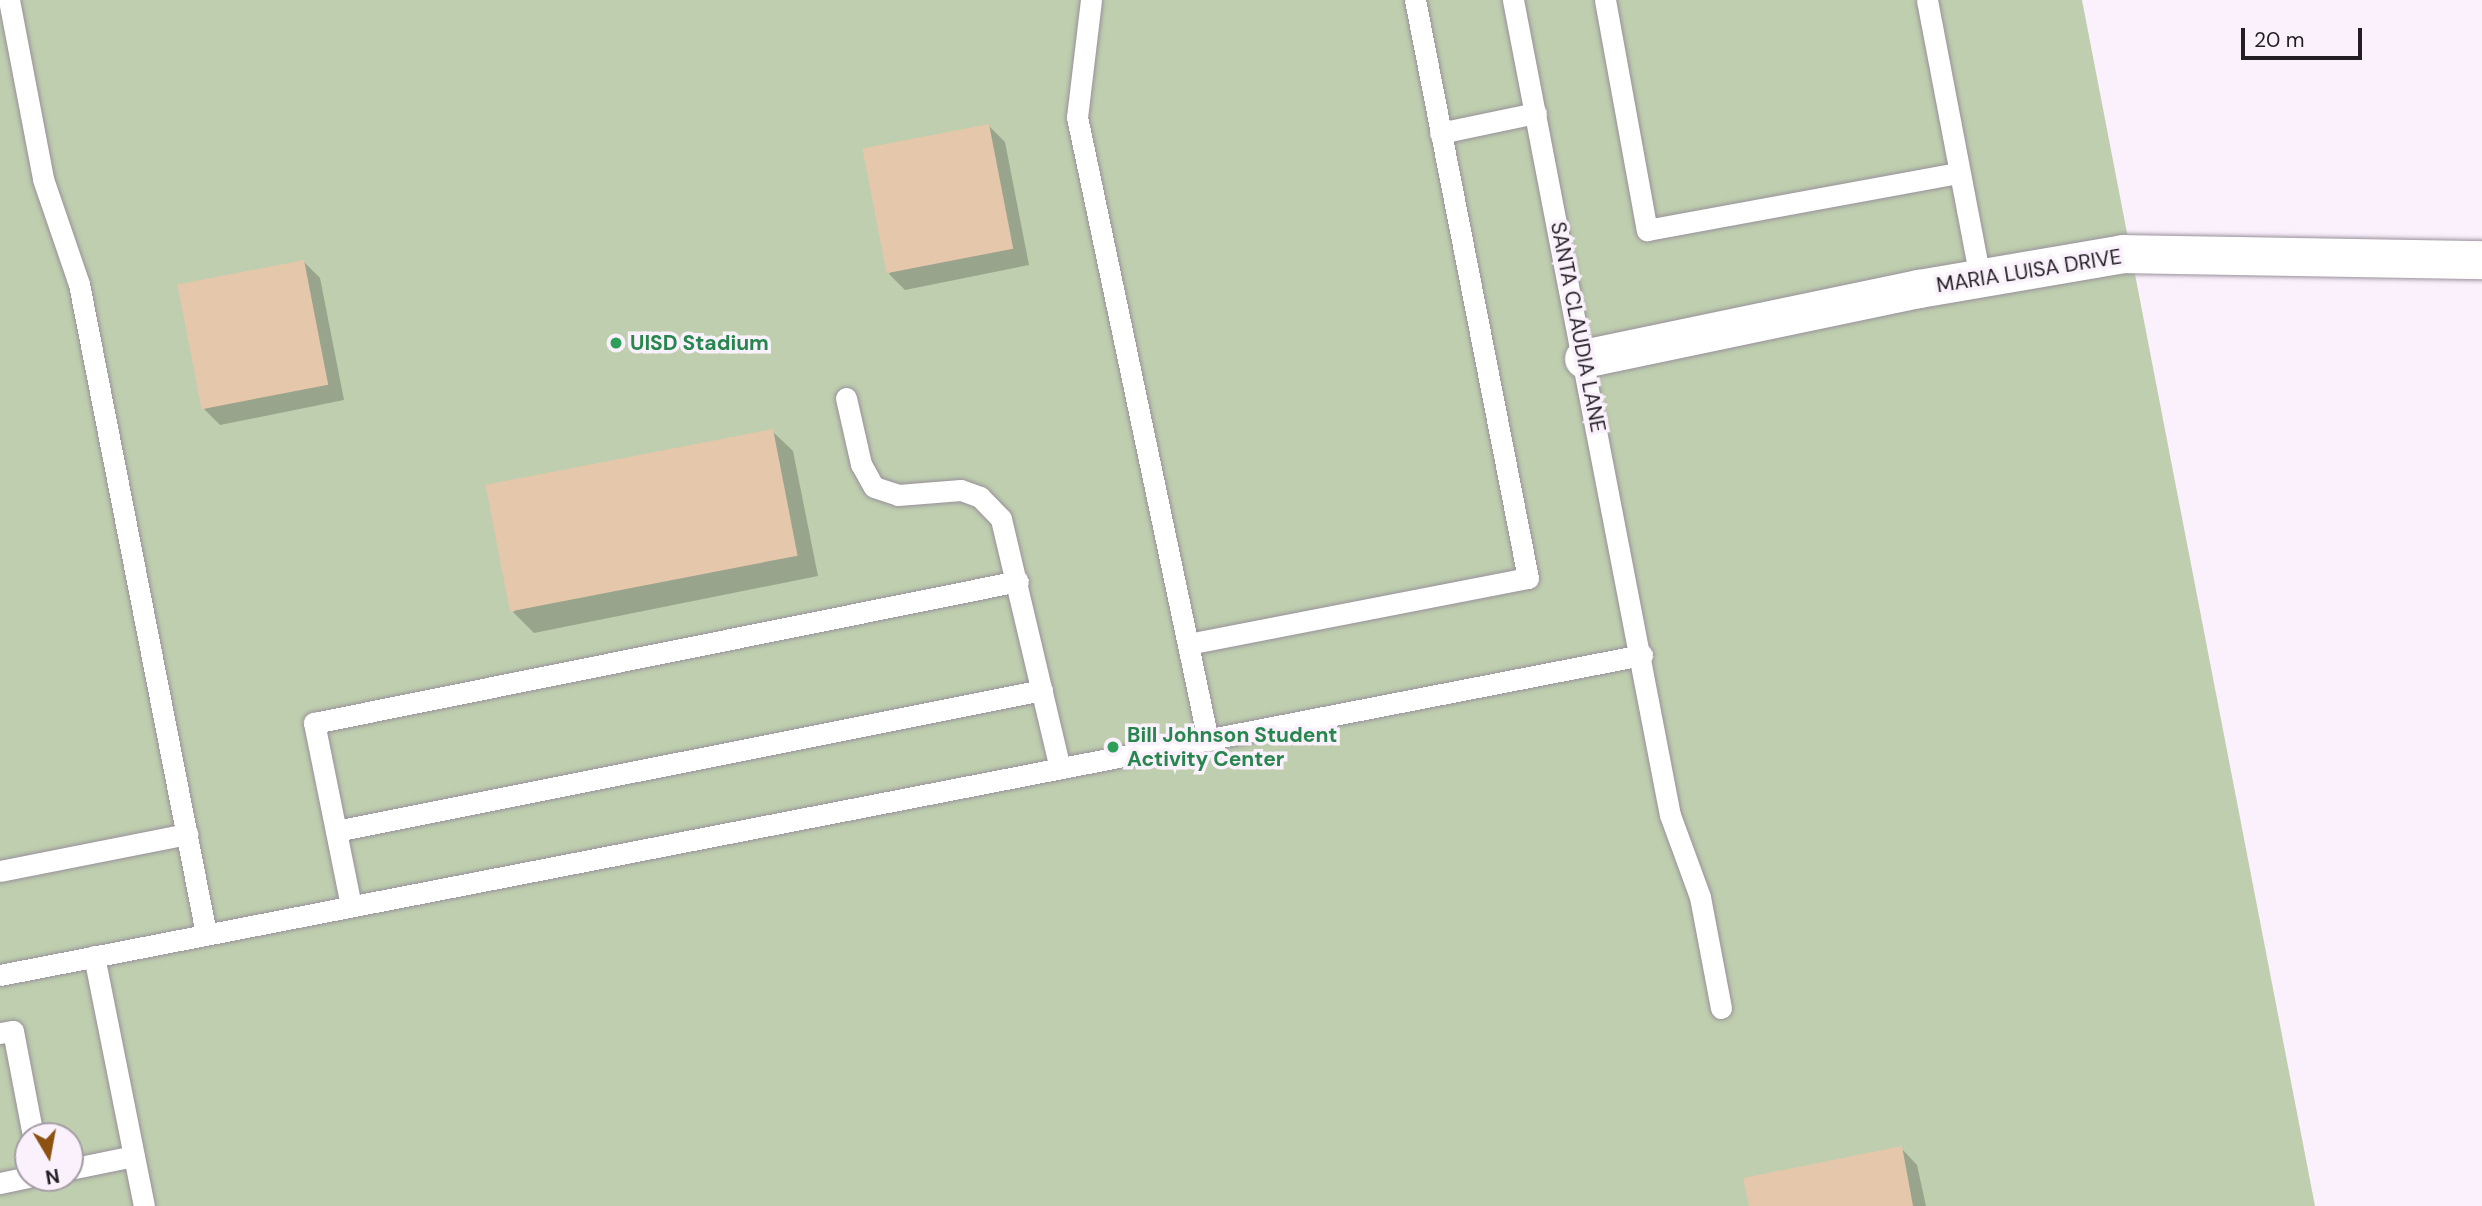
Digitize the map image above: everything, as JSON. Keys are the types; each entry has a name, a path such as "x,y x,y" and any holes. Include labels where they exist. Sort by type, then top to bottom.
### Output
{"street":[{"name":"MARIA LUISA DRIVE","path":"1584,359 1980,278 2123,254 2482,260"}],"lane":[{"path":"9,0 43,179 79,284 206,934"},
{"path":"1091,0 1077,86 1077,117 1208,740"},
{"path":"1188,645 1528,578 1415,0"},
{"name":"SANTA CLAUDIA LANE","path":"1513,0 1642,655 1670,815 1700,897 1721,1008"},
{"path":"1605,0 1647,230 1959,173"},
{"path":"1927,0 1980,278"},
{"path":"1440,133 1536,113"},
{"path":"846,398 861,464 874,487 898,495 961,490 980,497 1001,519 1018,581 1060,768"},
{"path":"351,906 314,723 1018,581"},
{"path":"0,975 1642,655"},
{"path":"336,831 1042,690"},
{"path":"0,871 187,834"},
{"path":"94,956 144,1206"},
{"path":"0,1033 13,1031 30,1122"},
{"path":"84,1166 134,1156"}],"green space":[{"name":"Bill Johnson Student Activity Center","path":"0,0 2082,0 2315,1206 0,1206"}],"building":[{"path":"989,124 1013,249 887,273 862,149"},
{"path":"304,260 328,385 202,409 177,285"},
{"path":"773,429 798,556 510,612 485,485"},
{"path":"1902,1146 1913,1206 1749,1206 1743,1178"}],"place":[{"name":"UISD Stadium","path":"616,343"},
{"name":"Bill Johnson Student Activity Center","path":"1113,747"}]}
